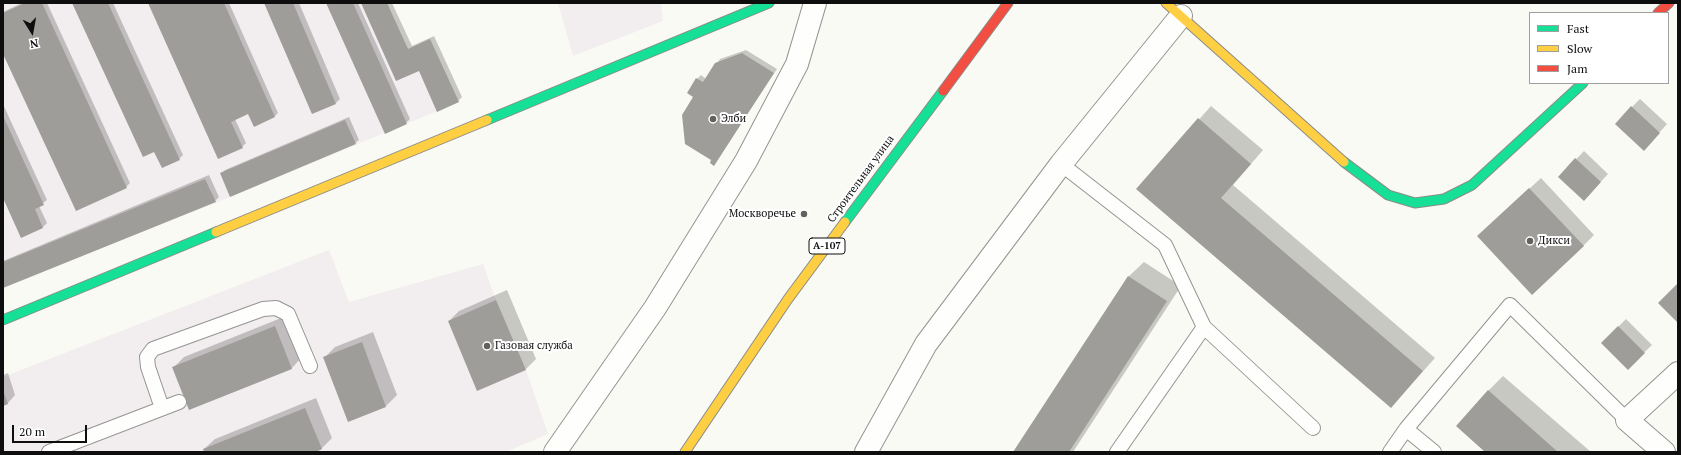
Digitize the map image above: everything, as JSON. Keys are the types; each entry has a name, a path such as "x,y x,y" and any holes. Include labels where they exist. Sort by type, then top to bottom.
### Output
{"main road":[{"path":"3,320 769,3"},
{"name":"Строительная улица","path":"685,452 788,299 1008,3"},
{"path":"1659,12 1669,3"},
{"path":"1173,9 1350,167 1388,195 1415,203 1444,199 1472,185 1582,84"}],"street":[{"path":"555,452 655,308 746,161 797,64 816,3"},
{"path":"866,452 926,344 1061,164 1173,9"},
{"path":"1664,452 1627,420 1678,373"}],"lane":[{"path":"1061,164 1165,245 1204,327 1313,428"},
{"path":"1390,452 1406,429 1510,305 1627,420"},
{"path":"162,408 148,367 147,357 153,349 263,309 276,308 288,314 310,366"},
{"path":"1116,452 1204,327"},
{"path":"49,452 179,402"},
{"path":"1406,429 1434,452"}],"shaded area":[{"path":"3,3 387,3 408,49 430,39 459,102 230,197 3,288"},
{"path":"558,3 661,3 663,21 573,56"},
{"path":"329,250 349,302 483,264 496,300 526,370 548,434 506,452 3,452 3,377"}],"building":[{"path":"25,3 42,3 127,188 76,211 3,54 3,13"},
{"path":"72,3 108,3 180,160 162,168 154,152 143,157"},
{"path":"148,3 224,3 275,117 254,127 248,114 231,122 243,148 218,159"},
{"path":"264,3 293,3 336,104 312,114"},
{"path":"326,3 353,3 407,124 385,134"},
{"path":"361,3 387,3 408,49 430,39 459,102 437,112 419,71 396,81"},
{"path":"742,53 774,73 714,166 710,163 711,160 685,144 682,115 693,97 687,93 696,78 703,82 715,63"},
{"path":"1631,106 1660,133 1644,151 1615,124"},
{"path":"3,116 44,205 35,209 43,228 21,238 3,198"},
{"path":"1198,118 1251,164 1221,198 1423,371 1391,408 1136,189"},
{"path":"345,120 356,144 230,197 220,173"},
{"path":"1575,158 1601,182 1584,201 1558,177"},
{"path":"205,179 216,202 3,288 3,262"},
{"name":"Дикси","path":"1529,188 1584,246 1532,295 1477,236"},
{"path":"1128,276 1167,301 1069,452 1013,452"},
{"path":"1678,283 1678,323 1658,303"},
{"name":"Газовая служба","path":"496,300 526,370 477,391 448,321"},
{"path":"275,326 292,369 189,410 172,367"},
{"path":"1618,326 1645,353 1628,370 1601,343"},
{"path":"362,342 386,407 348,422 323,357"},
{"path":"3,390 8,404 3,406"},
{"path":"1488,390 1558,452 1485,452 1456,426"},
{"path":"305,408 322,449 316,452 204,452 203,449"}],"traffic: fast":[{"path":"487,120 769,3"},
{"path":"1344,162 1388,195 1415,203 1444,199 1472,185 1582,84"},
{"path":"845,222 943,91"},
{"path":"3,320 216,232"}],"traffic: slow":[{"path":"1166,3 1344,162"},
{"path":"216,232 487,120"},
{"path":"685,452 788,299 845,222"}],"traffic: jam":[{"path":"943,91 1008,3"},
{"path":"1659,12 1669,3"}],"place":[{"name":"Элби","path":"713,119"},
{"name":"Москворечье","path":"804,214"},
{"name":"Дикси","path":"1530,241"},
{"name":"Газовая служба","path":"487,346"}]}
